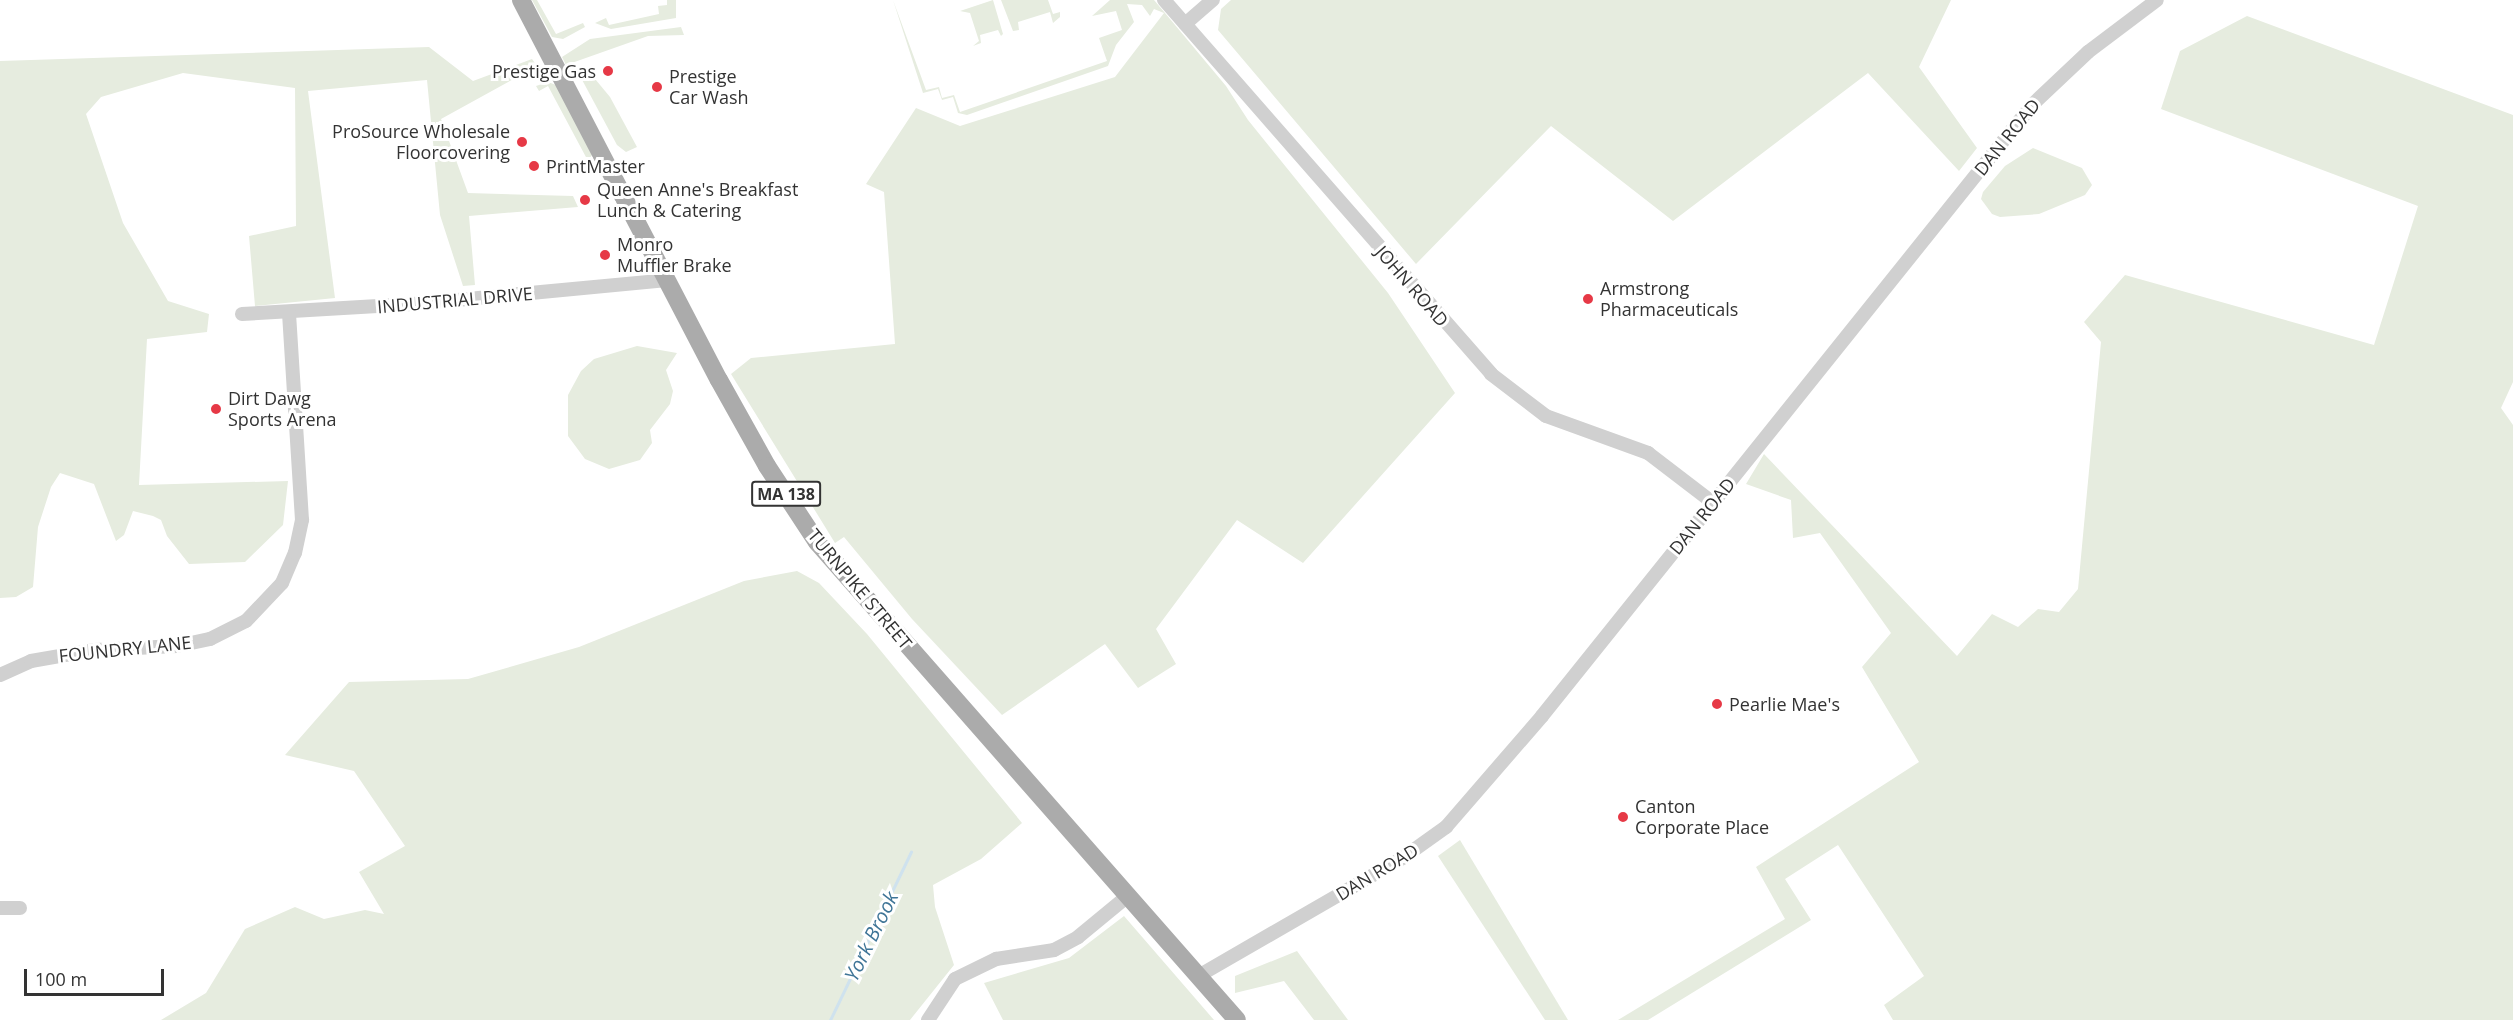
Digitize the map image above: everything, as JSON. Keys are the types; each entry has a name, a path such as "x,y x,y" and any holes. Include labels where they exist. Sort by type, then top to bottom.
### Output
{"main road":[{"name":"TURNPIKE STREET","path":"521,0 767,466 817,542 1200,975 1237,1020"}],"street":[{"name":"JOHN ROAD","path":"1164,0 1491,374 1546,416 1648,453 1712,502"},
{"path":"1185,24 1213,0"},
{"name":"DAN ROAD","path":"1200,975 1404,857 1446,827 1542,716 2032,105 2088,52 2157,0"},
{"name":"INDUSTRIAL DRIVE","path":"242,314 667,280"},
{"name":"FOUNDRY LANE","path":"0,675 31,661 95,650 177,646 210,639 246,621 282,583 295,553 302,520 289,312"},
{"path":"928,1020 955,979 996,959 1054,951 1078,937 1129,895"},
{"path":"0,908 20,908"}],"shaded area":[{"path":"532,0 537,0 556,34 583,23 585,27 563,39 552,37"},
{"path":"667,0 676,0 676,18 611,29 595,23 606,18 609,25 659,14 658,6 667,5"},
{"path":"893,0 926,90 939,87 942,98 954,95 960,112 1107,61 1099,38 1122,30 1116,11 1092,16 1110,0 1154,0 1226,86 1248,120 1388,293 1455,393 1303,563 1237,520 1156,629 1176,664 1138,688 1105,644 1002,715 912,619 844,537 835,543 731,374 751,358 895,344 884,192 866,184 916,108 960,126 1115,77 1164,13 1154,9 1150,16 1142,5 1127,4 1134,22 1116,45 1108,66 967,115 958,113 953,97 942,100 938,89 923,93"},
{"path":"993,0 1003,34 1001,36 998,30 980,35 981,43 973,46 979,41 970,13 960,11"},
{"path":"1001,0 1048,0 1053,14 1060,12 1060,17 1053,23 1050,12 1018,22 1019,30 1013,31"},
{"path":"1231,0 1951,0 1919,67 1977,148 1959,171 1868,73 1673,221 1551,126 1416,264 1218,30 1221,9"},
{"path":"2247,16 2513,115 2513,382 2501,408 2513,425 2513,1020 1893,1020 1884,1005 1924,976 1838,845 1785,879 1811,920 1648,1020 1618,1020 1785,919 1756,867 1919,762 1862,667 1891,633 1820,533 1793,538 1791,500 1746,484 1764,454 1957,656 1992,614 2018,627 2038,609 2059,612 2078,589 2101,342 2084,322 2125,275 2374,345 2418,206 2161,109 2180,51"},
{"path":"681,27 684,35 648,36 566,65 562,57 590,39"},
{"path":"429,47 473,81 532,59 537,66 441,119 468,193 573,196 578,207 469,216 475,285 463,286 440,215 427,80 308,91 335,298 255,306 249,236 296,226 295,88 183,73 101,97 86,114 123,223 168,301 209,314 207,332 147,339 139,485 288,481 283,525 245,562 189,564 167,536 161,520 153,516 133,511 124,535 116,541 94,484 60,473 51,487 38,527 33,587 16,597 0,598 0,61"},
{"path":"586,68 610,97 637,147 626,152 617,145 580,76 580,70"},
{"path":"548,82 556,85 592,155 583,167 580,163 587,159 548,86 539,91 536,86"},
{"path":"2033,148 2082,168 2092,185 2085,195 2039,214 2000,217 1992,214 1981,199 1983,192 2005,166"},
{"path":"637,346 677,353 666,370 673,391 670,404 650,430 652,443 640,460 609,469 585,459 568,436 568,395 581,371 594,359"},
{"path":"797,571 819,583 867,634 1022,823 981,859 933,885 935,907 954,965 910,1020 161,1020 206,993 245,929 295,907 324,919 365,910 384,914 359,872 405,846 354,771 285,755 349,682 468,679 579,647 744,581"},
{"path":"1460,840 1568,1020 1545,1020 1438,856"},
{"path":"1124,916 1214,1020 1003,1020 984,983 1069,958"},
{"path":"1297,951 1348,1020 1314,1020 1284,981 1235,993 1235,976"}],"waterway":[{"name":"York Brook","path":"830,1020 911,852"}],"place":[{"name":"Prestige Gas","path":"608,71"},
{"name":"Prestige Car Wash","path":"657,87"},
{"name":"ProSource Wholesale Floorcovering","path":"522,142"},
{"name":"PrintMaster","path":"534,166"},
{"name":"Queen Anne's Breakfast Lunch & Catering","path":"585,200"},
{"name":"Monro Muffler Brake","path":"605,255"},
{"name":"Armstrong Pharmaceuticals","path":"1588,299"},
{"name":"Dirt Dawg Sports Arena","path":"216,409"},
{"name":"Pearlie Mae's","path":"1717,704"},
{"name":"Canton Corporate Place","path":"1623,817"}]}
